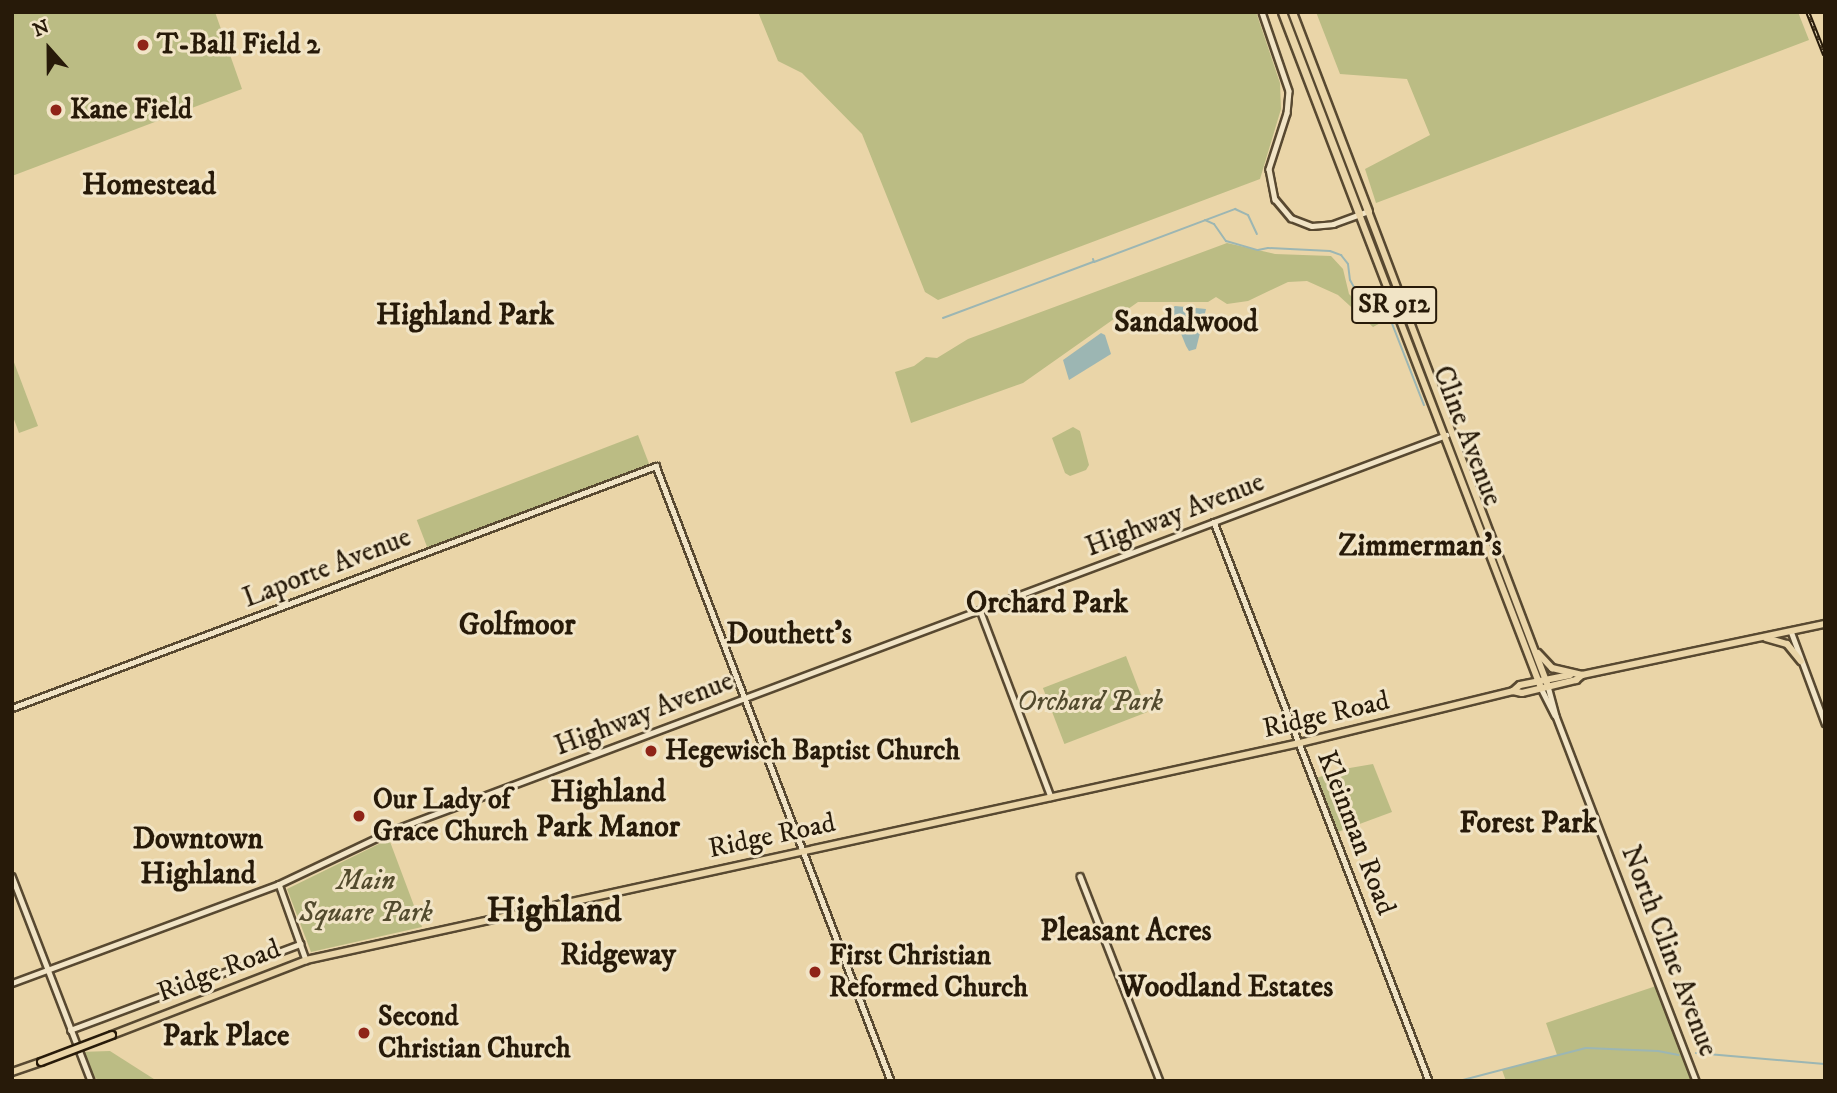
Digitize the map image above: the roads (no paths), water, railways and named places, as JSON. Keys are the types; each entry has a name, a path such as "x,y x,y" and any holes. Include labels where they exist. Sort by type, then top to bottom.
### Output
{"highway":[{"name":"Cline Avenue","path":"1282,12 1359,214"},
{"name":"Cline Avenue","path":"1293,12 1368,211"}],"main road":[{"name":"Cline Avenue","path":"1368,211 1448,435 1543,684"},
{"name":"Cline Avenue","path":"1359,214 1535,648 1543,684"},
{"name":"Ridge Road","path":"12,1072 306,960 1300,743 1513,691 1520,685 1543,684 1578,674 1825,624"},
{"path":"1761,637 1787,644 1801,661"},
{"path":"1535,648 1552,668 1578,674"}],"street":[{"path":"1262,12 1289,91 1287,113 1269,169 1275,199 1291,218 1312,226 1329,225 1368,211"},
{"name":"Highway Avenue","path":"12,983 279,884 386,832 1448,435"},
{"name":"Laporte Avenue","path":"12,709 656,466 745,698"},
{"name":"Kleinman Road","path":"1214,522 1429,1081"},
{"path":"980,610 1051,797"},
{"path":"1791,631 1825,723"},
{"name":"Cline Avenue","path":"1543,684 1603,837"},
{"path":"745,698 891,1081"},
{"name":"North Cline Avenue","path":"1603,837 1696,1081"},
{"path":"12,876 91,1081"},
{"path":"1080,876 1160,1081"},
{"path":"279,884 306,960"},
{"path":"70,1030 300,944"}],"water":[{"path":"1175,306 1206,309 1196,349 1189,351 1186,346 1171,309"},
{"path":"1101,333 1105,335 1111,354 1069,380 1063,360"}],"waterway":[{"path":"1093,259 1094,262 1235,209 1248,215 1257,234"},
{"path":"1205,220 1214,224 1226,241 1258,250 1268,248 1330,251 1341,255 1348,264 1350,280 1356,291 1367,298 1382,298 1424,405"},
{"path":"943,318 1093,262"},
{"path":"1459,1081 1586,1048 1658,1051 1679,1055"},
{"path":"1696,1053 1825,1064"}],"railway":[{"path":"1808,12 1825,55"}],"place":[{"name":"T-Ball Field 2","path":"143,45"},
{"name":"Kane Field","path":"56,110"},
{"name":"Hegewisch Baptist Church","path":"651,751"},
{"name":"Our Lady of Grace Church","path":"359,816"},
{"name":"First Christian Reformed Church","path":"815,972"},
{"name":"Second Christian Church","path":"364,1033"}],"district":[{"name":"Homestead","path":"149,186"},
{"name":"Highland Park","path":"465,316"},
{"name":"Sandalwood","path":"1186,323"},
{"name":"Zimmerman's","path":"1420,547"},
{"name":"Orchard Park","path":"1047,604"},
{"name":"Golfmoor","path":"517,626"},
{"name":"Douthett's","path":"789,635"},
{"name":"Highland Park Manor","path":"608,810"},
{"name":"Forest Park","path":"1528,824"},
{"name":"Downtown Highland","path":"198,857"},
{"name":"Highland","path":"554,911"},
{"name":"Pleasant Acres","path":"1126,932"},
{"name":"Ridgeway","path":"618,956"},
{"name":"Woodland Estates","path":"1226,988"},
{"name":"Park Place","path":"226,1037"}],"park label":[{"name":"Main Square Park","path":"366,897"}]}
